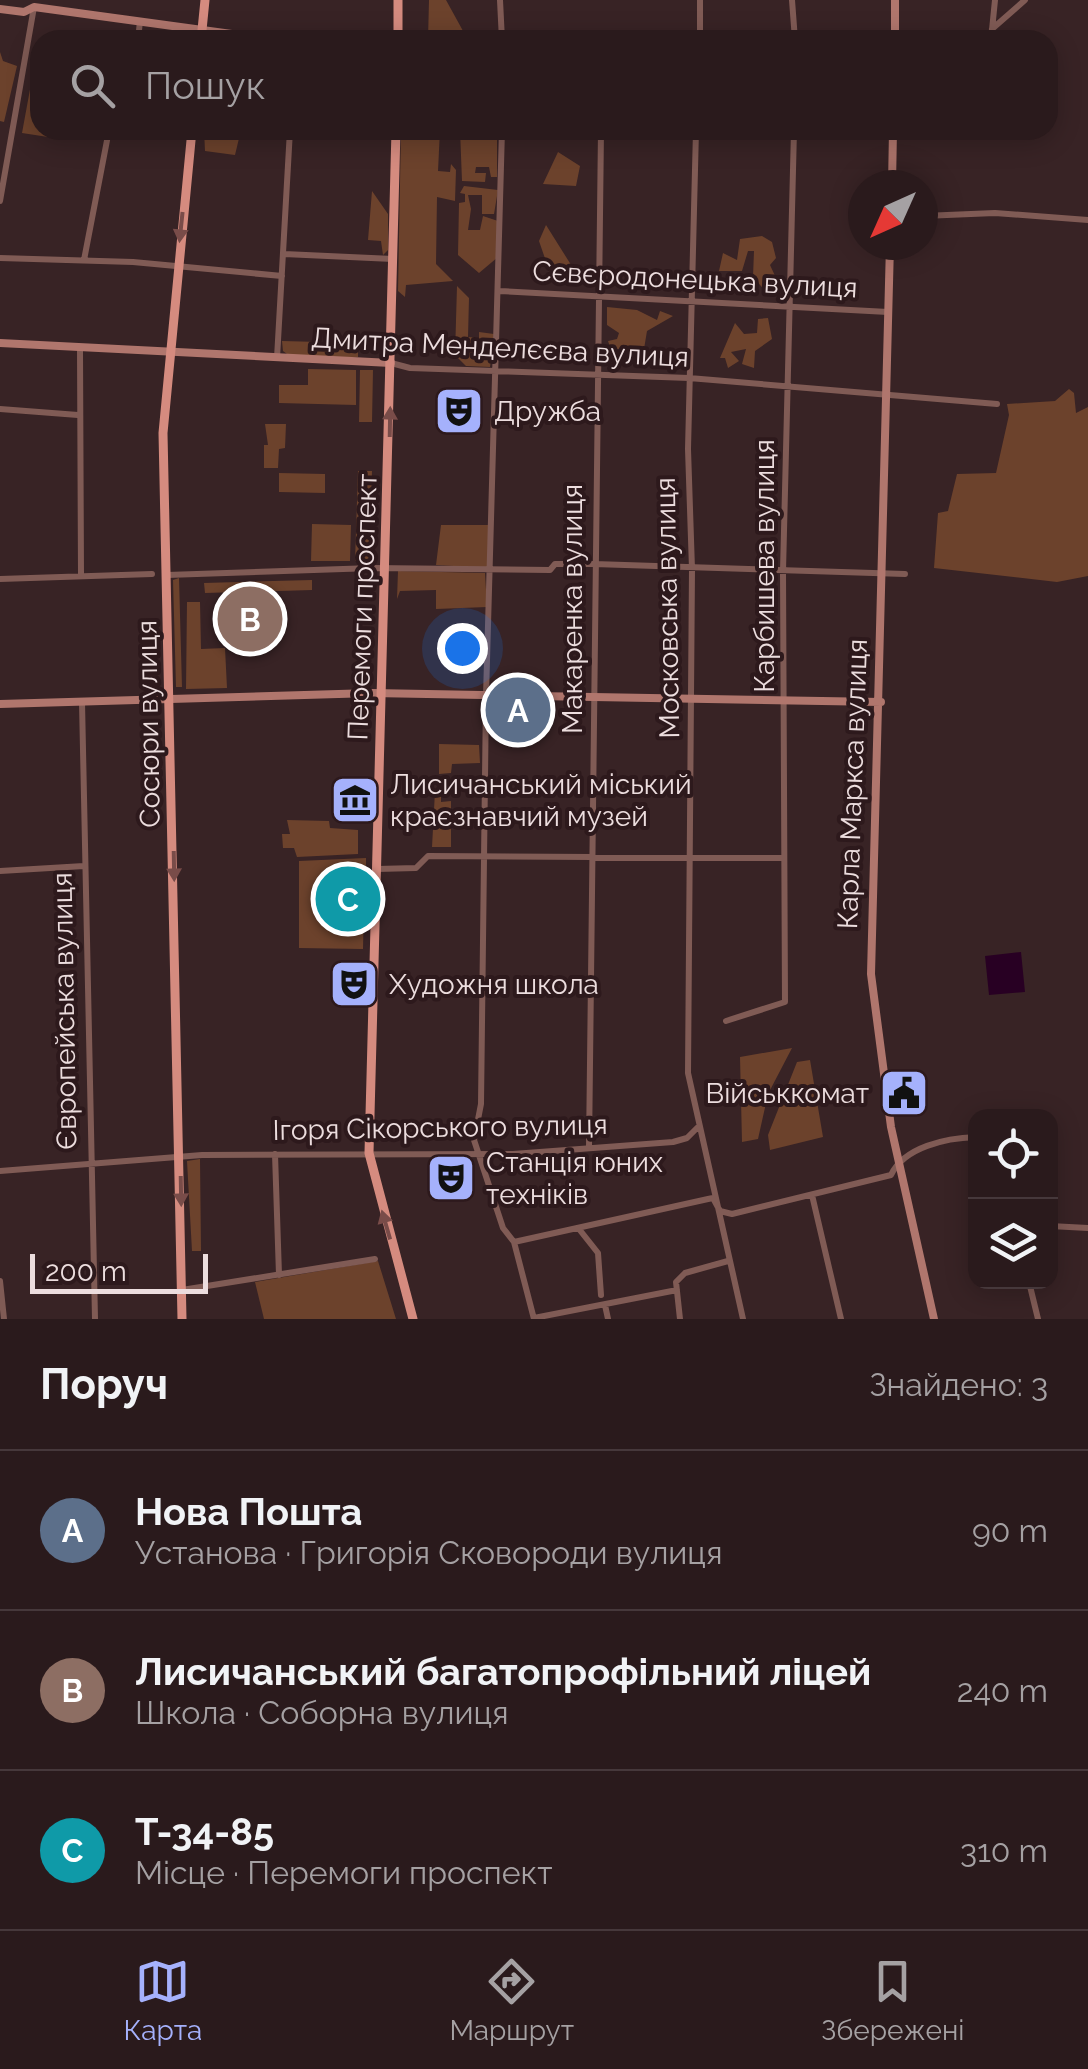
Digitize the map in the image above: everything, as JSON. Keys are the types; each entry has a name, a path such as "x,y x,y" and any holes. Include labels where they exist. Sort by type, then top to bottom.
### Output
{"main road":[{"path":"202,30 205,0"},
{"path":"398,0 398,30"},
{"name":"Сосюри вулиця","path":"182,1319 163,433 191,140"},
{"name":"Перемоги проспект","path":"396,140 369,1153 412,1319"}],"street":[{"path":"500,0 502,30"},
{"path":"700,0 700,30"},
{"path":"792,0 794,30"},
{"path":"894,0 895,30"},
{"path":"992,29 996,0"},
{"path":"992,29 1025,0"},
{"path":"0,10 24,12 35,4 219,30"},
{"path":"30,30 35,4"},
{"path":"139,30 140,19"},
{"path":"0,202 30,32"},
{"path":"84,260 108,140"},
{"path":"276,359 290,140"},
{"path":"502,140 486,696 481,1104 474,1140 505,1234 514,1242 534,1319 676,1290"},
{"name":"Макаренка вулиця","path":"589,1148 600,140"},
{"name":"Московська вулиця","path":"696,140 689,378 692,855 688,1081 743,1319"},
{"name":"Карбишева вулиця","path":"726,1021 784,1002 784,571 794,140"},
{"path":"893,170 894,140"},
{"path":"938,215 995,213 1088,220"},
{"path":"284,254 393,258"},
{"path":"0,258 84,260 282,276"},
{"name":"Карла Маркса вулиця","path":"890,260 888,392 878,572 881,702 870,960 898,1160 934,1319"},
{"name":"Сєвєродонецька вулиця","path":"500,291 692,298 888,312"},
{"name":"Дмитра Менделєєва вулиця","path":"0,344 391,363 406,368 689,378 998,404"},
{"path":"80,350 81,575"},
{"path":"0,409 78,415"},
{"path":"167,574 386,569 490,572 594,564 906,574"},
{"path":"0,578 152,574"},
{"path":"0,704 383,694 881,702"},
{"name":"Європейська вулиця","path":"82,702 95,1319"},
{"path":"377,868 416,868 428,856 781,858"},
{"path":"0,871 84,866"},
{"name":"Ігоря Сікорського вулиця","path":"0,1171 180,1156 589,1148 673,1142 688,1138 698,1127"},
{"path":"514,1242 713,1198 720,1211 732,1214 892,1175 898,1160 913,1151 968,1138"},
{"path":"275,1154 279,1275"},
{"path":"812,1195 842,1319"},
{"path":"1058,1226 1088,1228"},
{"path":"578,1228 598,1254 602,1295"},
{"path":"182,1290 375,1259"},
{"path":"680,1319 676,1290 681,1275 728,1261"},
{"path":"0,1280 4,1319"},
{"path":"1032,1289 1038,1319"},
{"path":"605,1304 608,1319"}],"shaded area":[{"path":"429,0 446,0 462,30 428,30"},
{"path":"0,52 3,61 17,66 4,122 0,121"},
{"path":"30,89 30,134 22,133"},
{"path":"204,140 239,140 235,155 205,151"},
{"path":"401,140 440,140 438,171 450,172 451,164 456,170 455,201 437,197 436,264 453,281 406,285 405,297 398,291"},
{"path":"460,140 497,140 497,177 491,177 489,167 476,167 475,173 486,173 485,182 462,181"},
{"path":"558,152 580,166 576,186 543,184"},
{"path":"464,186 498,190 494,214 482,214 482,195 468,195 468,230 480,230 483,216 498,221 498,257 479,273 458,255 459,203 465,202 465,194 460,193"},
{"path":"372,191 388,214 388,250 383,255 381,241 368,240"},
{"path":"546,225 573,268 565,283 550,273 539,241"},
{"path":"762,236 772,242 776,258 770,265 776,278 766,280 767,293 753,277 754,251 748,251 742,271 719,271 723,253 737,260 740,239"},
{"path":"457,286 469,298 468,337 479,338 479,332 494,334 490,367 466,366 455,355"},
{"path":"607,307 637,310 657,320 660,311 673,316 647,331 644,349 635,347 631,358 625,348 611,350 608,341 617,339 619,333 607,325"},
{"path":"768,318 772,339 755,351 754,368 742,364 746,349 731,352 739,361 728,368 725,358 720,358 735,323 744,334 757,333 758,319"},
{"path":"282,341 358,343 358,357 291,357 283,351"},
{"path":"308,369 356,370 356,405 279,403 279,385 308,385"},
{"path":"360,370 373,370 372,422 359,422"},
{"path":"1069,389 1074,393 1076,413 1088,407 1088,576 1057,582 934,568 938,513 948,511 957,474 996,473 1009,415 1007,404 1055,401"},
{"path":"265,424 286,424 285,448 279,449 278,468 264,468 264,445 268,445"},
{"path":"358,471 372,471 369,561 355,561"},
{"path":"279,473 325,474 325,493 279,492"},
{"path":"312,524 351,525 350,561 311,561"},
{"path":"441,525 489,525 488,568 436,565"},
{"path":"398,571 485,573 487,607 436,609 436,590 400,591 397,599"},
{"path":"179,578 182,687 176,687 173,580"},
{"path":"312,580 312,590 205,593 204,583"},
{"path":"187,602 200,602 201,649 225,648 227,688 186,689"},
{"path":"439,744 479,745 480,763 452,764 451,773 439,774"},
{"path":"441,790 441,802 451,801 451,847 432,847 435,791"},
{"path":"287,820 329,821 330,828 358,830 358,854 297,857 294,848 283,848 282,834 290,834"},
{"path":"366,858 366,870 350,868 342,890 346,903 364,906 363,949 299,948 299,861"},
{"path":"1021,952 1025,992 989,995 985,956"},
{"path":"792,1048 768,1094 758,1139 742,1142 740,1057"},
{"path":"810,1060 823,1137 770,1150 768,1135 797,1062"},
{"path":"200,1159 201,1251 192,1251 187,1161"},
{"path":"378,1261 396,1319 264,1319 255,1282"}],"place":[{"name":"Дружба","path":"459,411"},
{"name":"Лисичанський багатопрофільний ліцей","path":"250,619"},
{"name":"Нова Пошта","path":"518,710"},
{"name":"Лисичанський міський краєзнавчий музей","path":"355,800"},
{"name":"Т-34-85","path":"348,899"},
{"name":"Художня школа","path":"354,984"},
{"name":"Військкомат","path":"904,1093"},
{"name":"Станція юних техніків","path":"451,1178"}]}
